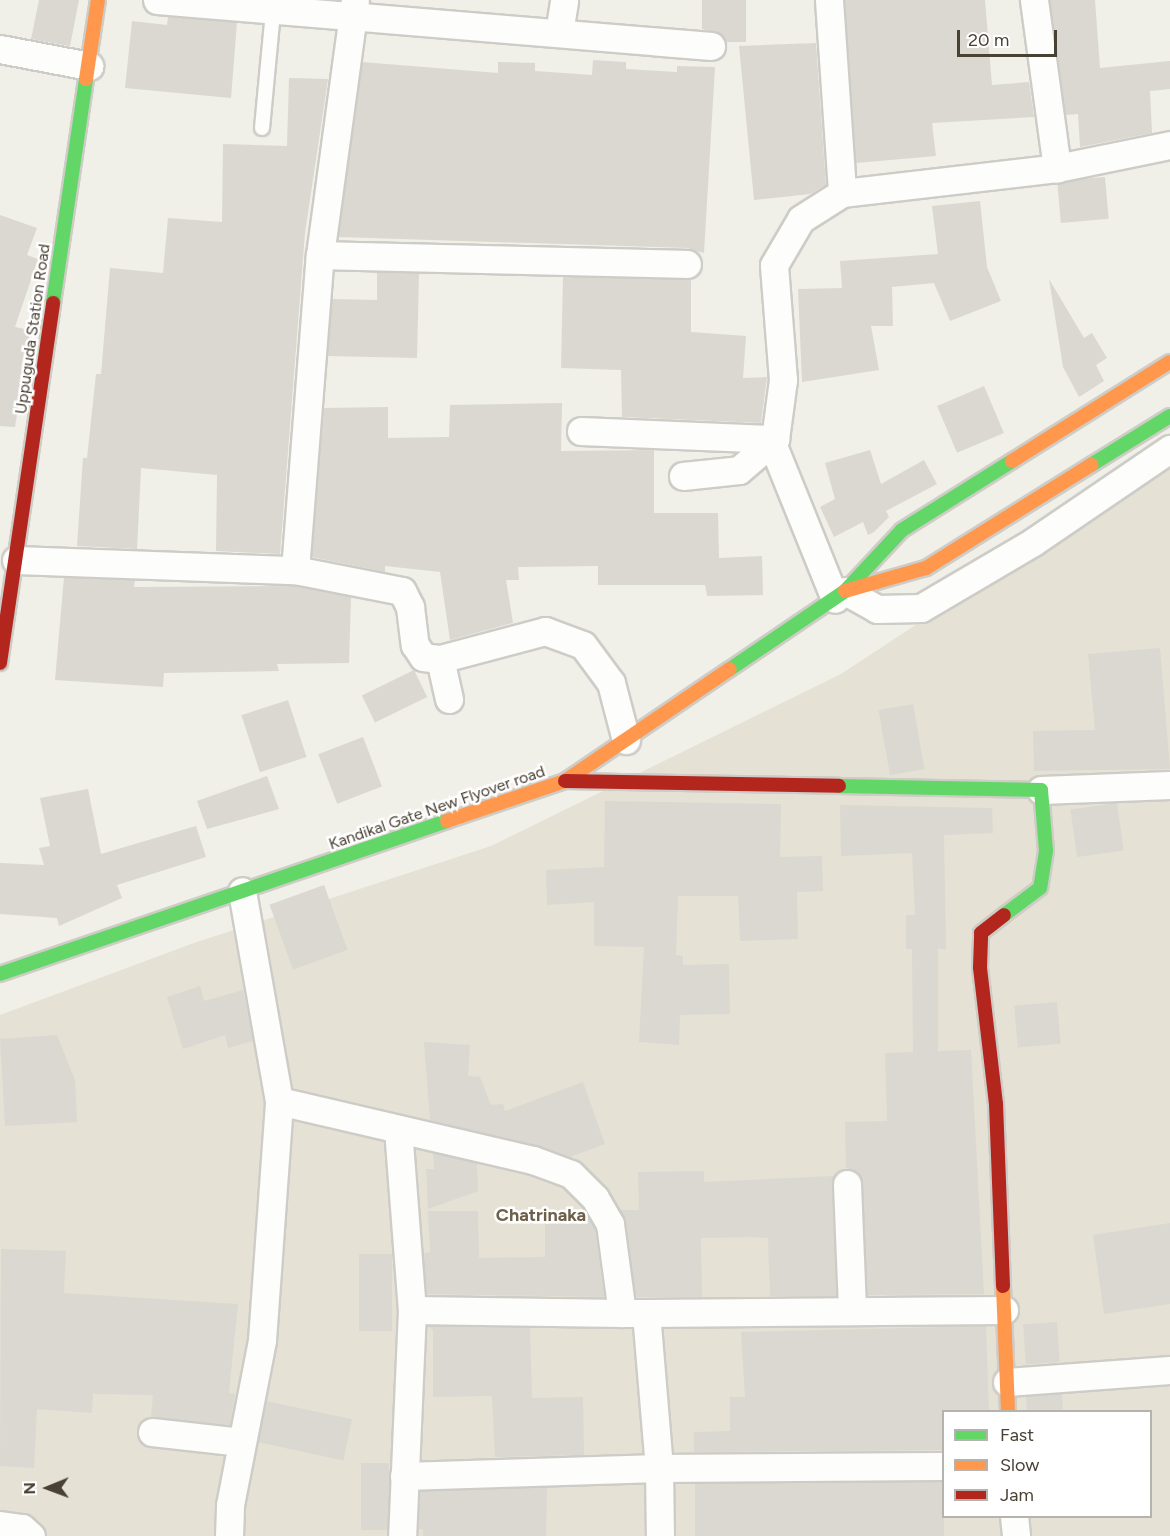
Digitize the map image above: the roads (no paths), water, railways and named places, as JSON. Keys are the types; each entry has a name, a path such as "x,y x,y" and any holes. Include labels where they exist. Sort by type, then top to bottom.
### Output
{"street":[{"name":"Uppuguda Station Road","path":"0,663 99,0"},
{"path":"157,0 273,11 354,9 559,33 711,46"},
{"path":"559,33 564,0"},
{"path":"829,0 842,193"},
{"path":"1034,0 1057,168"},
{"path":"295,570 320,255 354,9"},
{"path":"0,49 89,66"},
{"path":"1170,146 1057,168 842,193 801,219 774,265 783,380 774,441 840,595 877,609 921,608 1033,542 1170,449"},
{"path":"320,255 687,264"},
{"path":"840,595 902,530 1170,362"},
{"path":"840,595 926,568 1170,416"},
{"path":"581,431 774,441"},
{"path":"683,476 739,470 774,441"},
{"path":"16,560 295,570 402,591 411,607 415,645 423,657 440,659 545,631 583,645 611,683 626,740"},
{"name":"Kandikal Gate New Flyover road","path":"0,974 565,782 840,595"},
{"path":"440,659 449,699"},
{"path":"565,782 1041,790 1170,785"},
{"path":"1008,1410 996,1104 981,933 1040,888 1046,851 1041,790"},
{"path":"229,1536 241,1442 262,1340 279,1101 242,891"},
{"path":"279,1101 399,1128 572,1173 595,1198 610,1224 634,1313 659,1468 660,1536"},
{"path":"399,1128 412,1310 402,1536"},
{"path":"847,1184 852,1311"},
{"path":"412,1310 634,1313 1004,1310"},
{"path":"1007,1382 1170,1370"},
{"path":"152,1432 241,1442"},
{"path":"404,1476 659,1468 942,1467"},
{"path":"1014,1518 1016,1536"},
{"path":"0,1525 22,1528 31,1536"}],"lane":[{"path":"262,128 273,11"}],"district":[{"name":"Chatrinaka","path":"541,1215"}]}
